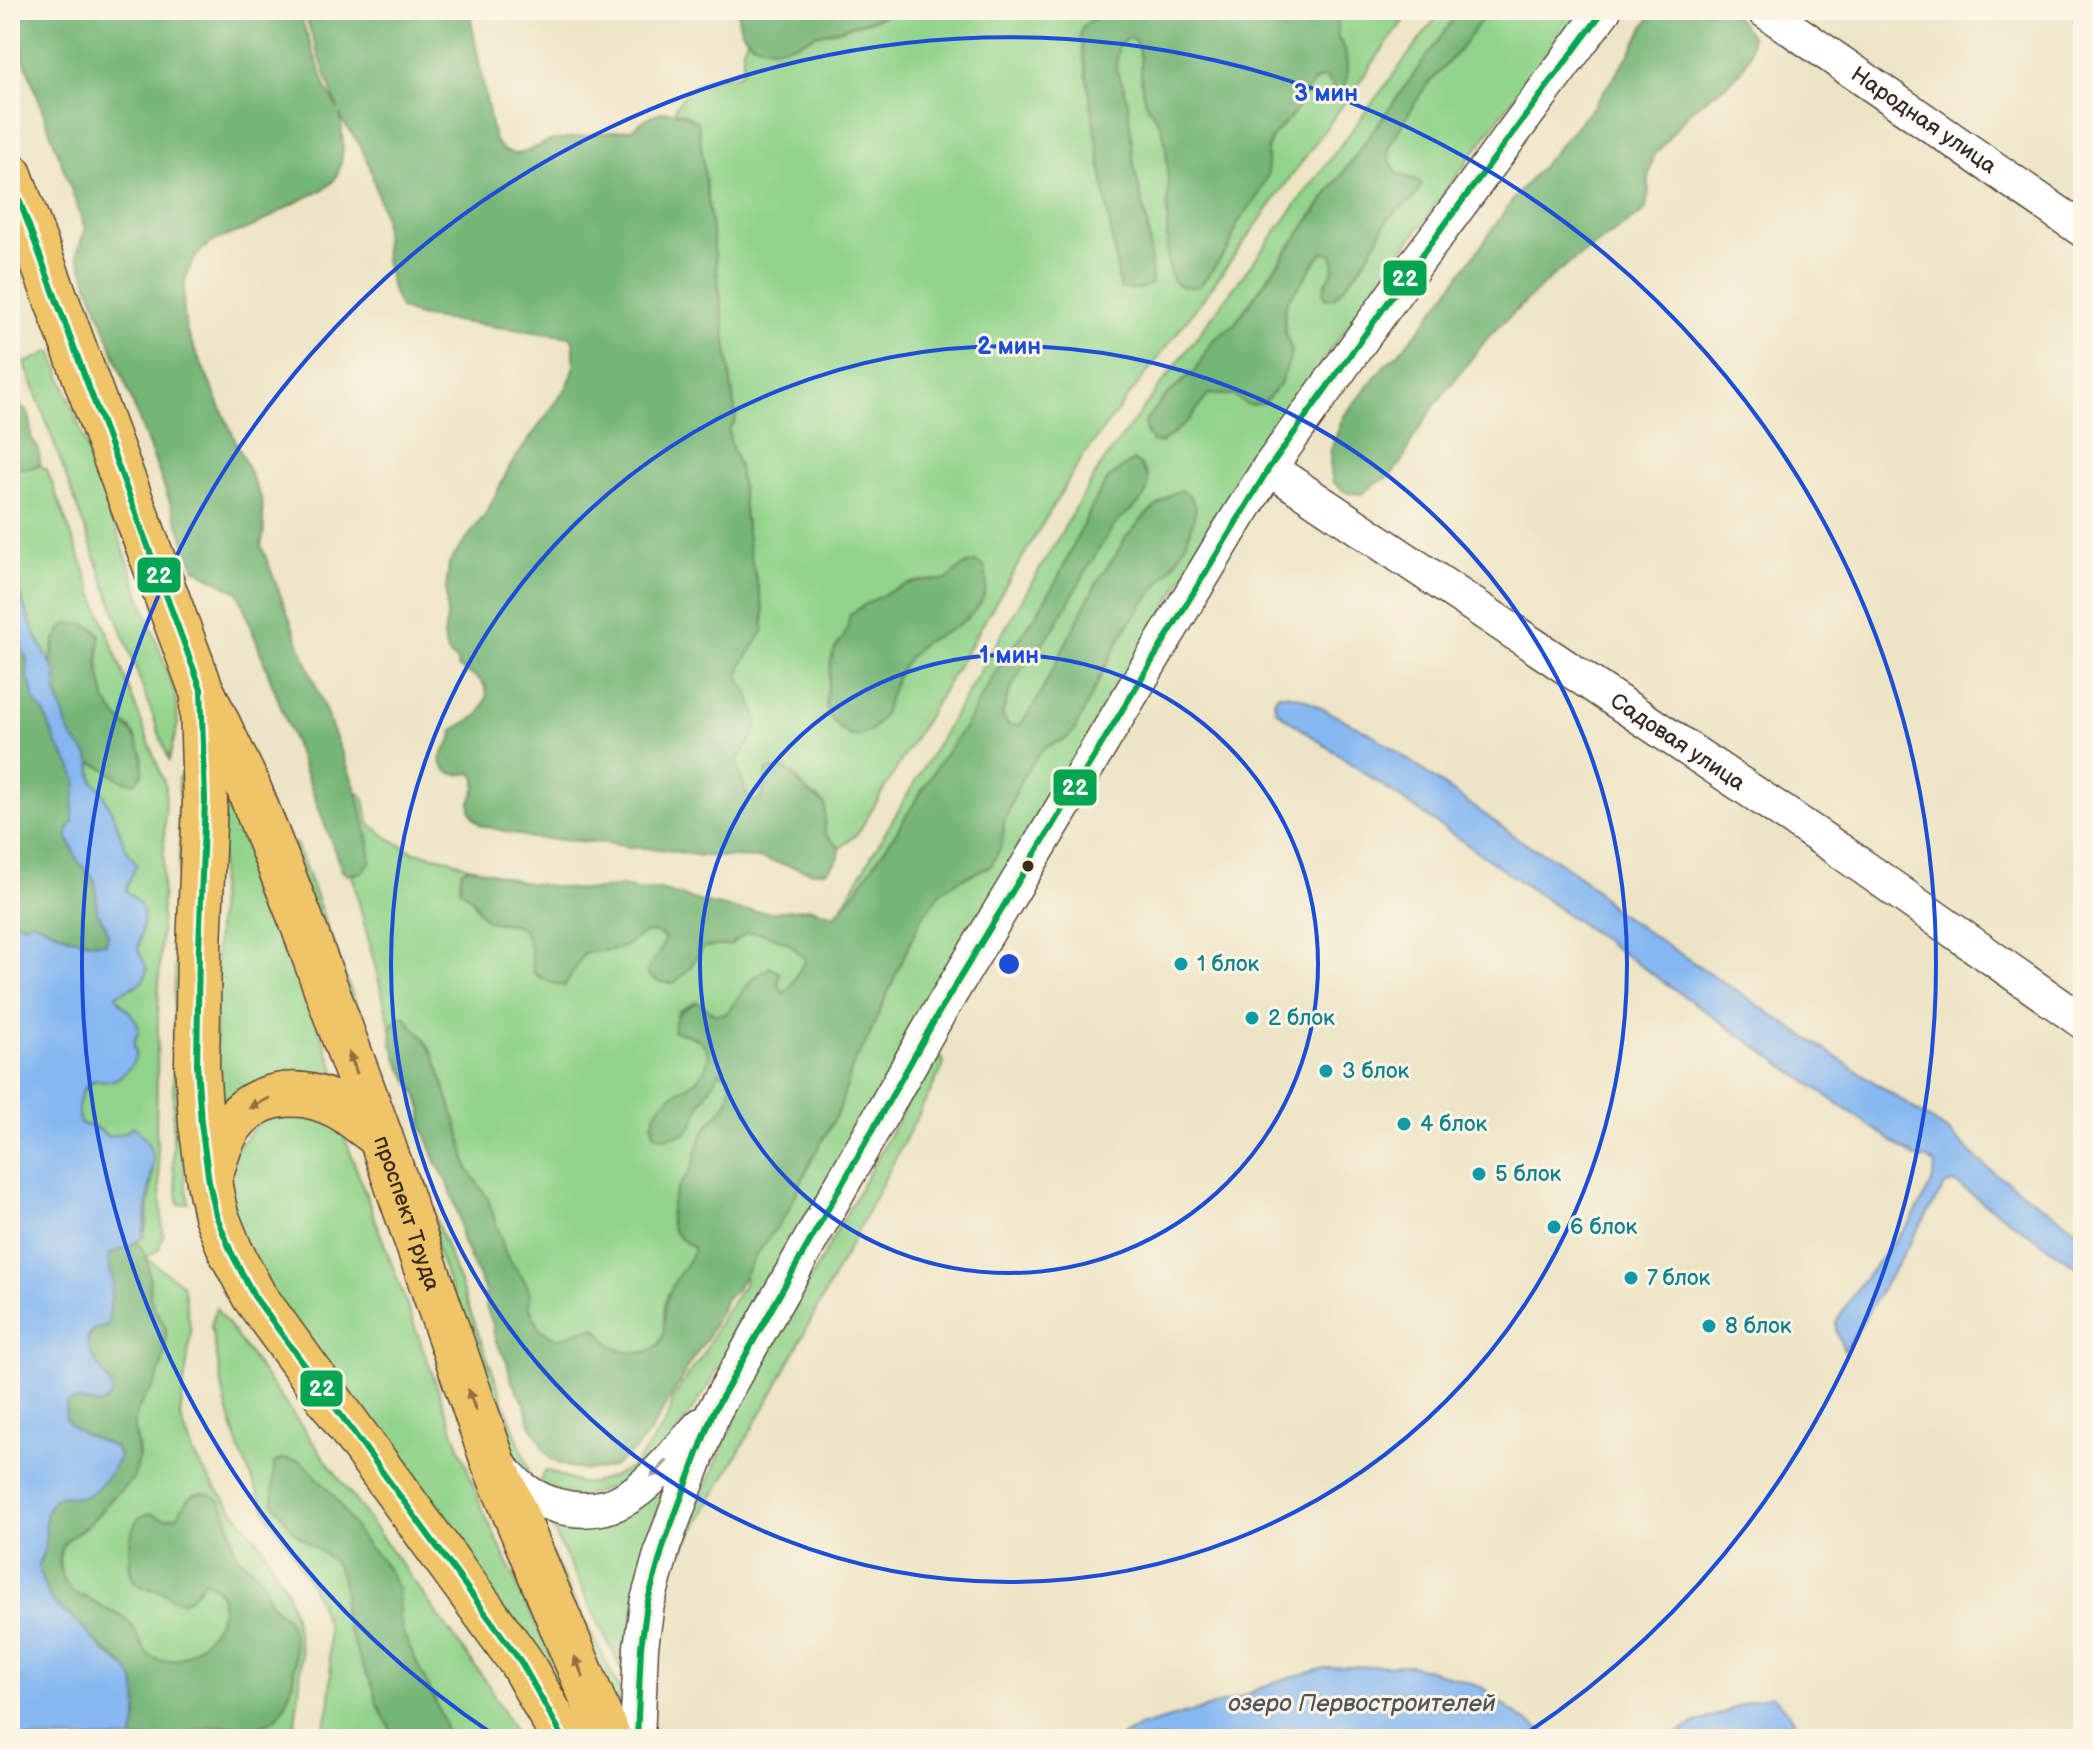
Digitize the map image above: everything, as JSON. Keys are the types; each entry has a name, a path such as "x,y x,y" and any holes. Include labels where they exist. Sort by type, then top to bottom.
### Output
{"main road":[{"name":"проспект Труда","path":"10,175 201,689 252,798 301,920 493,1461 609,1739"},
{"name":"проспект Труда","path":"201,689 205,800 197,1064 201,1123 216,1215 254,1296 521,1662 564,1739"},
{"path":"209,1182 231,1125 256,1101 272,1096 314,1097 339,1107 380,1136"}],"street":[{"path":"637,1739 641,1647 647,1604 664,1544 713,1413 938,1014 1269,468 1604,10"},
{"name":"Народная улица","path":"1764,10 2083,230"},
{"name":"Садовая улица","path":"1269,468 1839,850 2083,1022"},
{"path":"493,1461 521,1488 542,1501 572,1510 599,1509 624,1499 645,1484 713,1413"}],"green space":[{"path":"10,10 298,10 327,90 338,109 303,10 469,10 494,140 504,151 516,154 549,141 633,129 657,113 672,112 698,123 736,420 729,430 730,441 739,468 749,550 764,611 763,632 741,666 739,678 749,695 757,718 757,729 738,758 738,767 747,796 755,802 763,796 767,770 776,768 792,774 803,788 825,805 825,834 840,848 834,864 826,871 813,872 758,858 702,856 608,843 532,838 481,825 475,819 470,803 476,779 472,773 448,771 440,759 452,739 453,730 479,715 487,697 486,687 458,667 446,648 444,636 449,563 488,510 510,466 567,387 574,369 574,344 571,337 418,316 400,308 385,260 384,218 370,167 340,114 342,152 334,180 322,190 202,250 185,281 183,305 186,330 262,500 264,533 261,545 357,792 370,862 361,872 347,875 342,871 238,592 195,569 77,254 85,228 10,20"},
{"path":"738,10 895,10 795,44 774,47 755,44 748,39 742,31"},
{"path":"895,10 1125,10 1095,17 1081,28 1120,288 1133,290 1150,261 1150,244 1134,166 1128,104 1116,70 1118,46 1128,37 1135,40 1140,54 1144,98 1165,139 1169,271 1174,282 1180,286 1196,287 1200,286 1230,246 1236,226 1268,174 1267,150 1272,137 1295,112 1309,87 1320,78 1327,78 1337,92 1343,91 1346,64 1338,39 1337,10 1411,10 1206,295 1083,456 858,833 840,848 825,835 825,805 808,793 794,774 765,779 763,796 755,802 747,797 740,777 738,757 757,729 749,695 739,678 741,666 764,623 764,611 749,550 739,468 730,441 729,430 736,420 698,123 674,111 686,93 700,82 738,75 743,70 743,49 747,38 753,44 781,47 879,18"},
{"path":"1125,10 1337,10 1338,39 1347,64 1343,91 1337,92 1327,78 1314,81 1295,112 1272,137 1267,150 1268,174 1258,196 1236,226 1230,246 1200,286 1177,285 1169,270 1164,139 1161,126 1144,99 1138,48 1135,40 1128,37 1118,46 1116,70 1128,104 1134,166 1148,231 1152,278 1151,284 1140,289 1120,289 1080,34 1092,19"},
{"path":"1442,10 1460,10 1234,324 1211,342 1196,370 1166,396 1146,420 1147,435 1161,443 1187,422 1209,394 1233,395 1291,349 1285,325 1287,302 1325,251 1334,258 1333,270 1325,285 1334,298 1351,279 1386,222 1419,190 1421,183 1397,173 1391,165 1389,150 1392,140 1423,90 1463,46 1487,10 1583,10 1523,85 1330,350 1295,409 1229,500 702,1396 655,1463 642,1478 578,1498 538,1485 545,1470 578,1483 592,1483 611,1477 637,1462 661,1429 673,1400 743,1287 743,1277 755,1256 787,1213 839,1110 853,1065 921,918 942,891 991,866 1021,779 1041,751 1066,739 1074,731 1121,636 1177,561 1194,519 1171,494 1132,530 1098,580 1038,699 1020,726 1008,725 1002,715 1009,692 1026,661 1054,627 1091,558 1148,477 1142,466 1133,460 1109,478 1036,615 993,677 966,725 897,831 841,908 1101,465"},
{"path":"1460,10 1488,10 1463,46 1423,90 1388,148 1388,157 1397,173 1421,183 1416,195 1388,219 1367,257 1334,298 1325,299 1323,292 1333,269 1332,254 1324,252 1312,265 1287,301 1284,330 1291,349 1290,358 1280,385 1263,403 1246,404 1233,395 1209,394 1187,422 1161,443 1152,442 1145,428 1146,420 1166,396 1196,370 1211,342 1235,324"},
{"path":"1655,10 1726,10 1740,21 1751,36 1750,55 1740,72 1687,115 1654,156 1645,211 1557,272 1489,336 1433,408 1392,474 1361,494 1345,492 1333,482 1330,465 1331,450 1343,417 1385,365 1420,329 1514,198 1593,107"},
{"path":"10,267 22,278 21,306 11,310"},
{"path":"52,351 175,693 178,724 169,760 25,363"},
{"path":"10,400 28,412 31,437 39,450 40,465 10,468"},
{"path":"1133,460 1145,473 1147,491 1141,501 1114,526 1055,626 1020,673 1002,715 1008,725 1020,725 1038,699 1098,580 1126,537 1146,515 1171,494 1181,490 1190,496 1196,507 1192,527 1176,561 1121,636 1074,731 1066,739 1041,751 1021,779 1004,822 1002,845 991,866 942,891 921,918 853,1065 839,1110 807,1168 787,1213 735,1291 727,1297 706,1340 648,1435 633,1452 614,1466 584,1470 560,1464 543,1449 495,1340 485,1291 462,1240 459,1217 448,1183 422,1125 418,1096 392,1044 391,1029 396,1020 406,1017 434,1055 468,1169 488,1199 506,1255 526,1283 530,1294 529,1307 539,1329 558,1339 596,1328 618,1349 645,1352 660,1343 667,1299 694,1249 672,1228 670,1215 675,1195 693,1165 703,1134 730,1095 729,1077 720,1072 686,1133 665,1138 654,1135 654,1119 660,1106 696,1081 707,1062 708,1054 702,1043 689,1035 673,1031 675,1020 683,1010 697,1002 716,1015 727,1013 753,978 770,967 780,973 778,984 783,993 790,987 806,959 787,942 762,933 746,933 730,945 705,947 674,983 663,982 647,974 664,937 651,932 642,934 623,947 584,953 565,986 556,984 534,973 529,942 522,930 516,925 487,921 480,913 473,900 460,889 461,871 469,867 522,882 571,889 622,886 636,890 660,890 743,911 810,908 835,915 855,892 897,831 966,725 993,676 1036,615 1109,478"},
{"path":"40,465 47,470 166,788 156,1128 163,1236 159,1249 146,1258 136,1242 143,1237 146,1228 153,1170 126,1132 108,1137 100,1130 80,1123 78,1110 86,1088 96,1080 106,1082 136,1054 134,1042 138,1034 128,1010 120,1004 116,995 138,984 144,979 146,971 138,950 143,920 126,890 136,864 125,847 101,789 93,782 91,763 123,780 136,781 143,773 142,753 131,729 105,700 98,664 100,643 97,630 84,624 63,626 53,646 51,664 10,569 10,468"},
{"path":"976,562 984,566 986,578 986,589 977,608 960,624 924,643 908,658 896,679 882,717 869,732 856,737 843,731 828,712 826,696 832,657 846,633 850,615 894,590 920,581 947,580 963,566"},
{"path":"10,614 19,646 27,660 27,677 34,700 45,714 57,745 78,781 68,838 78,861 94,879 97,912 108,935 106,943 81,940 39,925 10,920"},
{"path":"68,624 84,624 100,634 98,664 105,700 133,733 142,753 143,772 136,782 123,781 91,763 68,730 56,692 56,673 51,664 55,640"},
{"path":"188,765 183,1144 189,1203 179,1205 173,1165 174,1004 181,813 178,779"},
{"path":"225,782 345,1097 218,1123 214,987"},
{"path":"357,792 363,796 369,823 388,838 414,852 449,859 469,867 461,871 477,908 487,919 515,925 523,930 530,944 534,973 576,968 584,952 619,948 651,932 664,937 660,952 688,970 705,947 730,945 746,933 762,933 787,942 806,959 783,994 778,984 753,978 727,1013 716,1015 697,1002 678,1011 673,1031 703,1043 709,1055 696,1082 678,1091 664,1104 652,1126 693,1124 696,1111 720,1072 729,1077 730,1094 703,1134 693,1165 673,1199 670,1214 672,1228 694,1249 666,1299 662,1337 651,1350 638,1353 618,1349 596,1328 558,1339 539,1329 529,1306 530,1294 526,1283 506,1255 488,1199 468,1169 434,1055 410,1021 396,1020 391,1029 352,875 361,872 370,862"},
{"path":"290,843 296,843 529,1476 514,1463"},
{"path":"942,1058 942,1069 776,1387 679,1556 677,1554 741,1405 931,1060"},
{"path":"313,1111 343,1133 482,1508 589,1739 257,1272 226,1201 229,1159 261,1119"},
{"path":"136,1242 147,1260 151,1300 164,1323 166,1339 163,1360 153,1387 136,1415 134,1427 138,1462 132,1480 89,1524 64,1544 60,1554 61,1572 66,1584 76,1594 130,1622 142,1646 153,1658 174,1660 185,1655 197,1647 217,1624 222,1599 217,1588 204,1581 192,1596 180,1601 138,1585 130,1570 130,1540 135,1523 142,1516 151,1513 171,1518 178,1516 187,1500 194,1495 204,1493 214,1496 225,1510 239,1558 258,1574 268,1599 287,1619 294,1655 288,1699 276,1718 250,1727 213,1727 185,1737 164,1740 133,1739 136,1722 130,1673 90,1638 70,1615 53,1604 43,1586 38,1566 45,1548 45,1519 51,1502 58,1496 83,1497 90,1493 104,1480 119,1458 116,1448 72,1427 65,1412 68,1402 76,1400 100,1405 111,1383 98,1368 88,1342 97,1329 108,1325 113,1280 108,1261 111,1253"},
{"path":"146,1258 183,1285 191,1332 180,1416 194,1455 262,1546 286,1589 301,1655 293,1739 181,1739 205,1728 253,1726 270,1720 286,1702 295,1666 293,1641 286,1617 274,1608 259,1576 239,1557 230,1524 206,1493 189,1499 179,1516 159,1518 130,1550 131,1573 139,1586 164,1592 180,1601 192,1596 204,1581 217,1589 222,1599 216,1624 208,1637 185,1656 163,1661 148,1654 123,1616 75,1594 61,1572 60,1554 64,1544 89,1524 132,1480 139,1458 135,1419 159,1375 166,1339 164,1323 151,1300"},
{"path":"216,1308 487,1683 518,1739 322,1739 330,1701 327,1625 311,1585 268,1515 241,1454 226,1405 211,1326"},
{"path":"282,1459 300,1461 314,1474 335,1497 366,1545 390,1573 398,1589 399,1617 404,1636 444,1722 445,1739 396,1739 377,1704 374,1689 346,1624 341,1575 333,1561 294,1532 273,1502 274,1463"},
{"path":"672,1478 627,1681 551,1526 605,1523 631,1510"},
{"path":"534,1519 627,1704 626,1731"}],"water":[{"path":"10,569 37,638 56,673 56,692 68,730 87,754 93,781 101,789 125,847 136,864 126,890 140,904 144,914 138,950 147,968 145,978 116,995 138,1026 134,1060 117,1078 96,1080 86,1086 78,1112 80,1123 100,1130 108,1137 126,1132 133,1126 146,1141 153,1160 143,1237 111,1253 108,1261 113,1280 108,1325 95,1329 88,1336 91,1354 113,1392 100,1405 76,1400 68,1402 65,1412 72,1426 116,1449 119,1458 93,1492 82,1497 60,1496 53,1500 46,1516 45,1547 38,1564 52,1600 130,1673 138,1703 133,1739 10,1739 10,920 24,925 32,921 86,942 106,943 108,935 97,912 94,879 78,861 68,838 73,822 77,781 57,745 45,714 34,700 27,677 27,660 15,639 10,614"},
{"path":"1278,694 1302,698 1372,734 1523,842 1574,872 1614,910 1948,1131 1986,1167 2083,1234 2083,1271 1955,1183 1945,1185 1844,1350 1836,1331 1836,1322 1860,1284 1911,1221 1932,1183 1936,1165 1928,1159 1916,1158 1290,721 1276,710 1274,701"},
{"name":"озеро Первостроителей","path":"1411,1665 1483,1688 1554,1739 1118,1739 1139,1727 1236,1699 1274,1682 1325,1668"},
{"path":"1771,1695 1790,1714 1801,1739 1667,1739 1694,1724"}],"transit line":[{"name":"22","path":"637,1739 641,1647 647,1604 664,1544 713,1413 938,1014 1269,468 1604,10"},
{"name":"22","path":"10,175 201,689 205,800 197,1064 201,1123 216,1215 254,1296 521,1662 564,1739"}],"place":[{"name":"1 блок","path":"1181,964"},
{"name":"2 блок","path":"1252,1018"},
{"name":"3 блок","path":"1326,1071"},
{"name":"4 блок","path":"1404,1124"},
{"name":"5 блок","path":"1479,1174"},
{"name":"6 блок","path":"1554,1227"},
{"name":"7 блок","path":"1631,1278"},
{"name":"8 блок","path":"1709,1326"}]}
